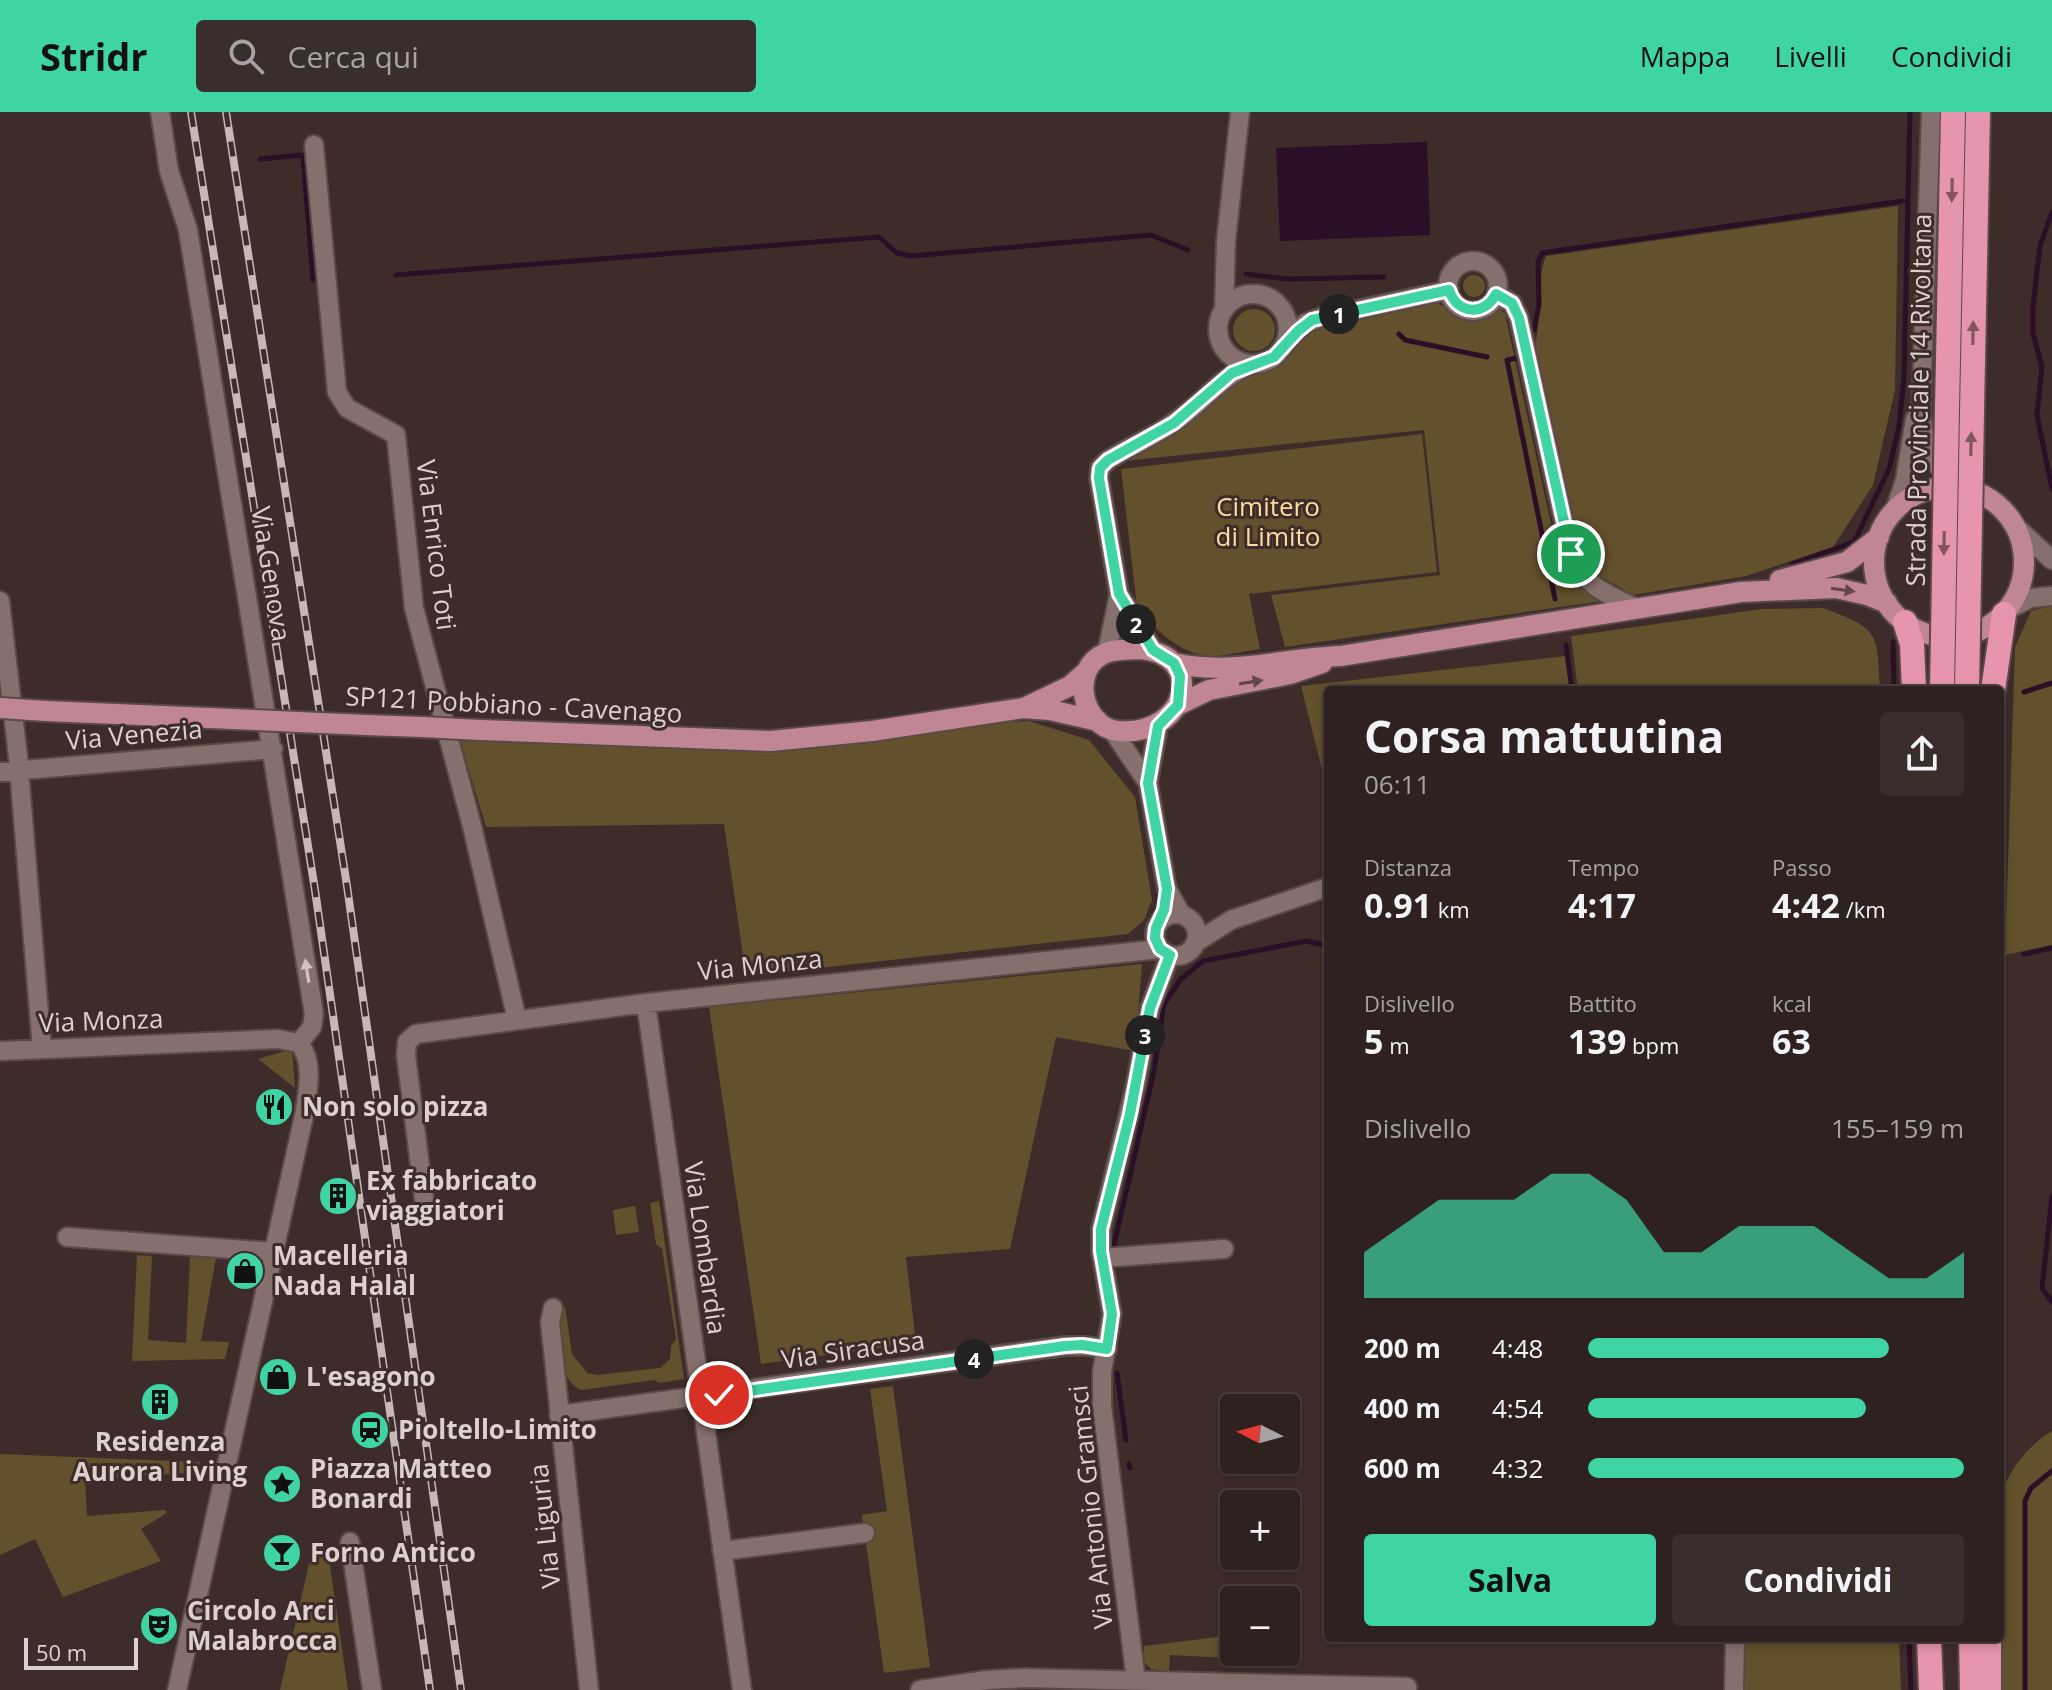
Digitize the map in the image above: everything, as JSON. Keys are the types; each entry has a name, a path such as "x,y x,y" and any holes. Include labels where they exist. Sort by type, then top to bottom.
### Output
{"highway":[{"name":"Strada Provinciale 14 Rivoltana","path":"1942,686 1953,112"},
{"name":"Strada Provinciale 14 Rivoltana","path":"1967,686 1978,112"},
{"path":"1994,686 2005,612"},
{"path":"1905,622 1912,644 1914,686"},
{"path":"1929,1642 1931,1690"},
{"path":"1945,1642 1946,1690"},
{"path":"1971,1642 1972,1690"},
{"path":"1989,1642 1989,1690"}],"main road":[{"path":"1340,656 1290,674 1209,690 1178,705 1158,726 1133,731 1105,725 1088,709 1084,698 1087,671 1107,652 1153,650 1174,663 1207,669 1225,668 1340,656 1741,592 1840,565 1879,537 1895,510 1923,492 1944,487 1976,492 1995,502 2016,527 2023,548 2024,570 2018,591 2005,612 1981,630 1961,636 1928,634 1905,622 1887,603 1875,570 1879,537"},
{"path":"1741,592 1836,588 1887,603"},
{"path":"1174,663 1181,682 1178,705"},
{"name":"SP121 Pobbiano - Cavenago","path":"1023,708 1070,686 1087,671"},
{"name":"SP121 Pobbiano - Cavenago","path":"0,708 771,741 855,733 1023,708 1050,710 1105,725"}],"street":[{"name":"Via Genova","path":"160,112 169,171 188,230 314,1014 312,1027 299,1043"},
{"path":"1240,112 1226,241 1224,310 1218,328 1225,349 1239,361 1252,364"},
{"path":"1931,112 1921,411 1928,452 1960,488"},
{"name":"Via Enrico Toti","path":"314,145 337,392 349,410 396,435 414,608 472,826 517,1020"},
{"path":"1226,241 1235,276 1250,294"},
{"path":"1473,261 1486,264 1497,279 1496,294 1485,307 1472,310 1457,304 1449,290 1450,277 1455,269 1473,261"},
{"path":"1107,652 1119,594 1099,478 1100,468 1108,460 1174,423 1232,373 1274,357 1306,323 1449,290"},
{"path":"1224,310 1235,299 1250,294 1268,297 1282,309 1319,318"},
{"path":"1496,294 1512,303 1519,318 1575,564 1580,575 1599,590 1638,609"},
{"path":"1282,309 1288,325 1285,343"},
{"path":"1214,386 1225,349"},
{"path":"1895,510 1909,459 1921,368"},
{"path":"2016,527 2052,560"},
{"path":"1119,594 1153,650"},
{"path":"2005,612 2031,598 2052,596"},
{"path":"0,601 9,772 42,1049"},
{"name":"Via Antonio Gramsci","path":"1105,725 1148,783"},
{"name":"Via Antonio Gramsci","path":"1136,1681 1102,1414 1101,1386 1112,1314 1102,1258 1101,1229 1130,1114 1150,1008 1167,889 1148,783 1158,726"},
{"name":"Via Venezia","path":"9,772 273,749"},
{"path":"1231,920 1187,919 1173,914 1161,940 1183,955 1195,943 1231,920 1324,888"},
{"name":"Via Antonio Gramsci","path":"1167,889 1187,919"},
{"path":"1187,919 1197,934 1195,943"},
{"name":"Via Monza","path":"425,1206 406,1055 407,1042 416,1034 646,1003 1135,950 1161,940"},
{"name":"Via Lombardia","path":"646,1003 742,1690"},
{"name":"Via Monza","path":"0,1051 278,1039 299,1043"},
{"path":"177,1690 308,1089 307,1059 299,1043"},
{"path":"67,1237 274,1252"},
{"path":"1102,1258 1224,1249"},
{"name":"Via Liguria","path":"553,1308 550,1322 589,1690"},
{"name":"Via Siracusa","path":"559,1415 1065,1346 1107,1349"},
{"path":"722,1551 865,1533"},
{"path":"350,1542 372,1690"},
{"path":"1734,1690 1735,1642"},
{"path":"920,1690 1015,1678 1407,1689"}],"green space":[{"path":"1898,206 1895,390 1873,485 1833,547 1746,576 1633,595 1591,571 1577,543 1534,350 1546,256"},
{"path":"1470,275 1478,275 1485,286 1478,297 1470,297 1463,290 1463,282"},
{"path":"1425,302 1437,303 1470,320 1482,317 1497,306 1505,314 1558,556 1571,580 1602,601 1285,647 1271,595 1440,575 1424,430 1123,461 1185,426 1223,386 1282,365 1301,338 1313,328"},
{"path":"1254,309 1269,315 1275,330 1269,345 1254,351 1239,345 1233,330 1239,315"},
{"name":"Cimitero di Limito","path":"1422,434 1437,572 1249,594 1260,649 1221,655 1193,652 1171,641 1137,607 1121,469"},
{"path":"2052,605 2052,945 2005,955 2015,647 2031,611"},
{"path":"1823,608 1856,622 1872,635 1876,644 1880,686 1577,686 1571,636 1762,609"},
{"path":"1567,656 1570,686 1324,686 1324,777 1301,686"},
{"path":"1029,721 1089,740 1135,797 1152,900 1144,920 1128,934 746,976 724,824 486,827 460,741 753,749 958,725"},
{"path":"1142,964 1135,1051 1056,1037 1010,1249 906,1257 916,1343 761,1364 709,1007"},
{"path":"292,1049 295,1088 258,1059"},
{"path":"659,1201 684,1379 582,1390 573,1385 563,1366 560,1341 562,1307 565,1307 572,1354 587,1373 597,1375 660,1368 670,1359 671,1346 676,1339 662,1249 656,1244 650,1203"},
{"path":"635,1206 639,1232 616,1235 613,1210"},
{"path":"137,1255 152,1256 148,1340 186,1343 190,1257 216,1258 201,1341 229,1342 225,1359 132,1361"},
{"path":"893,1386 930,1667 884,1673 862,1515 887,1511 870,1389"},
{"path":"2052,1431 2052,1690 1974,1690 1998,1642 2004,1642 2004,1488 2022,1457"},
{"path":"0,1454 200,1462 199,1472 85,1480 87,1516 165,1510 167,1513 141,1529 161,1561 63,1597 35,1539 0,1555"},
{"path":"314,1542 327,1545 348,1690 280,1690"},
{"path":"1220,1637 1220,1658 1170,1655 1169,1671 1151,1669 1144,1662 1144,1646"},
{"path":"1743,1642 1899,1642 1901,1690 1743,1690"}],"shaded area":[{"path":"1427,142 1430,235 1280,241 1276,148"}],"waterway":[{"path":"1792,564 1854,542 1889,469 1899,426 1904,378 1910,112"},
{"path":"260,159 303,155 313,280"},
{"path":"1534,330 1539,304 1538,262 1542,253 1903,201"},
{"path":"2052,212 2040,246 2033,306 2033,334 2042,366 2037,415 2052,489"},
{"path":"396,275 879,237 897,253 911,256 1151,235 1188,250"},
{"path":"1246,274 1287,279 1384,277"},
{"path":"1399,334 1405,340 1487,357"},
{"path":"1517,358 1507,360 1555,599"},
{"path":"1893,642 1894,686"},
{"path":"1566,645 1571,686"},
{"path":"2024,692 2052,683"},
{"path":"1114,1245 1154,1071 1164,1004 1181,979 1203,961 1306,941 1324,945"},
{"path":"2024,954 2052,948"},
{"path":"2052,1196 2042,1288 2052,1302"},
{"path":"1117,1373 1126,1440"},
{"path":"1129,1464 1130,1468"},
{"path":"2025,1690 2025,1501 2031,1488 2052,1471"},
{"path":"1909,1642 1911,1690"}],"railway":[{"path":"191,112 315,890 430,1690"},
{"path":"226,112 347,886 461,1690"}],"place":[{"name":"Non solo pizza","path":"274,1107"},
{"name":"Ex fabbricato viaggiatori","path":"338,1196"},
{"name":"Macelleria Nada Halal","path":"245,1271"},
{"name":"L'esagono","path":"278,1377"},
{"name":"Residenza Aurora Living","path":"160,1402"},
{"name":"Pioltello-Limito","path":"370,1430"},
{"name":"Piazza Matteo Bonardi","path":"282,1484"},
{"name":"Forno Antico","path":"282,1553"},
{"name":"Circolo Arci Malabrocca","path":"159,1626"}],"route":[{"path":"719,1395 1065,1346 1107,1349 1112,1314 1101,1251 1101,1229 1130,1114 1150,1008 1170,955 1160,949 1154,934 1164,910 1167,889 1148,783 1158,726 1178,705 1181,689 1178,669 1167,657 1153,650 1119,594 1099,478 1100,468 1108,460 1174,423 1232,373 1274,357 1312,320 1449,290 1457,304 1475,310 1490,304 1496,294 1512,303 1519,318 1571,554"}]}
